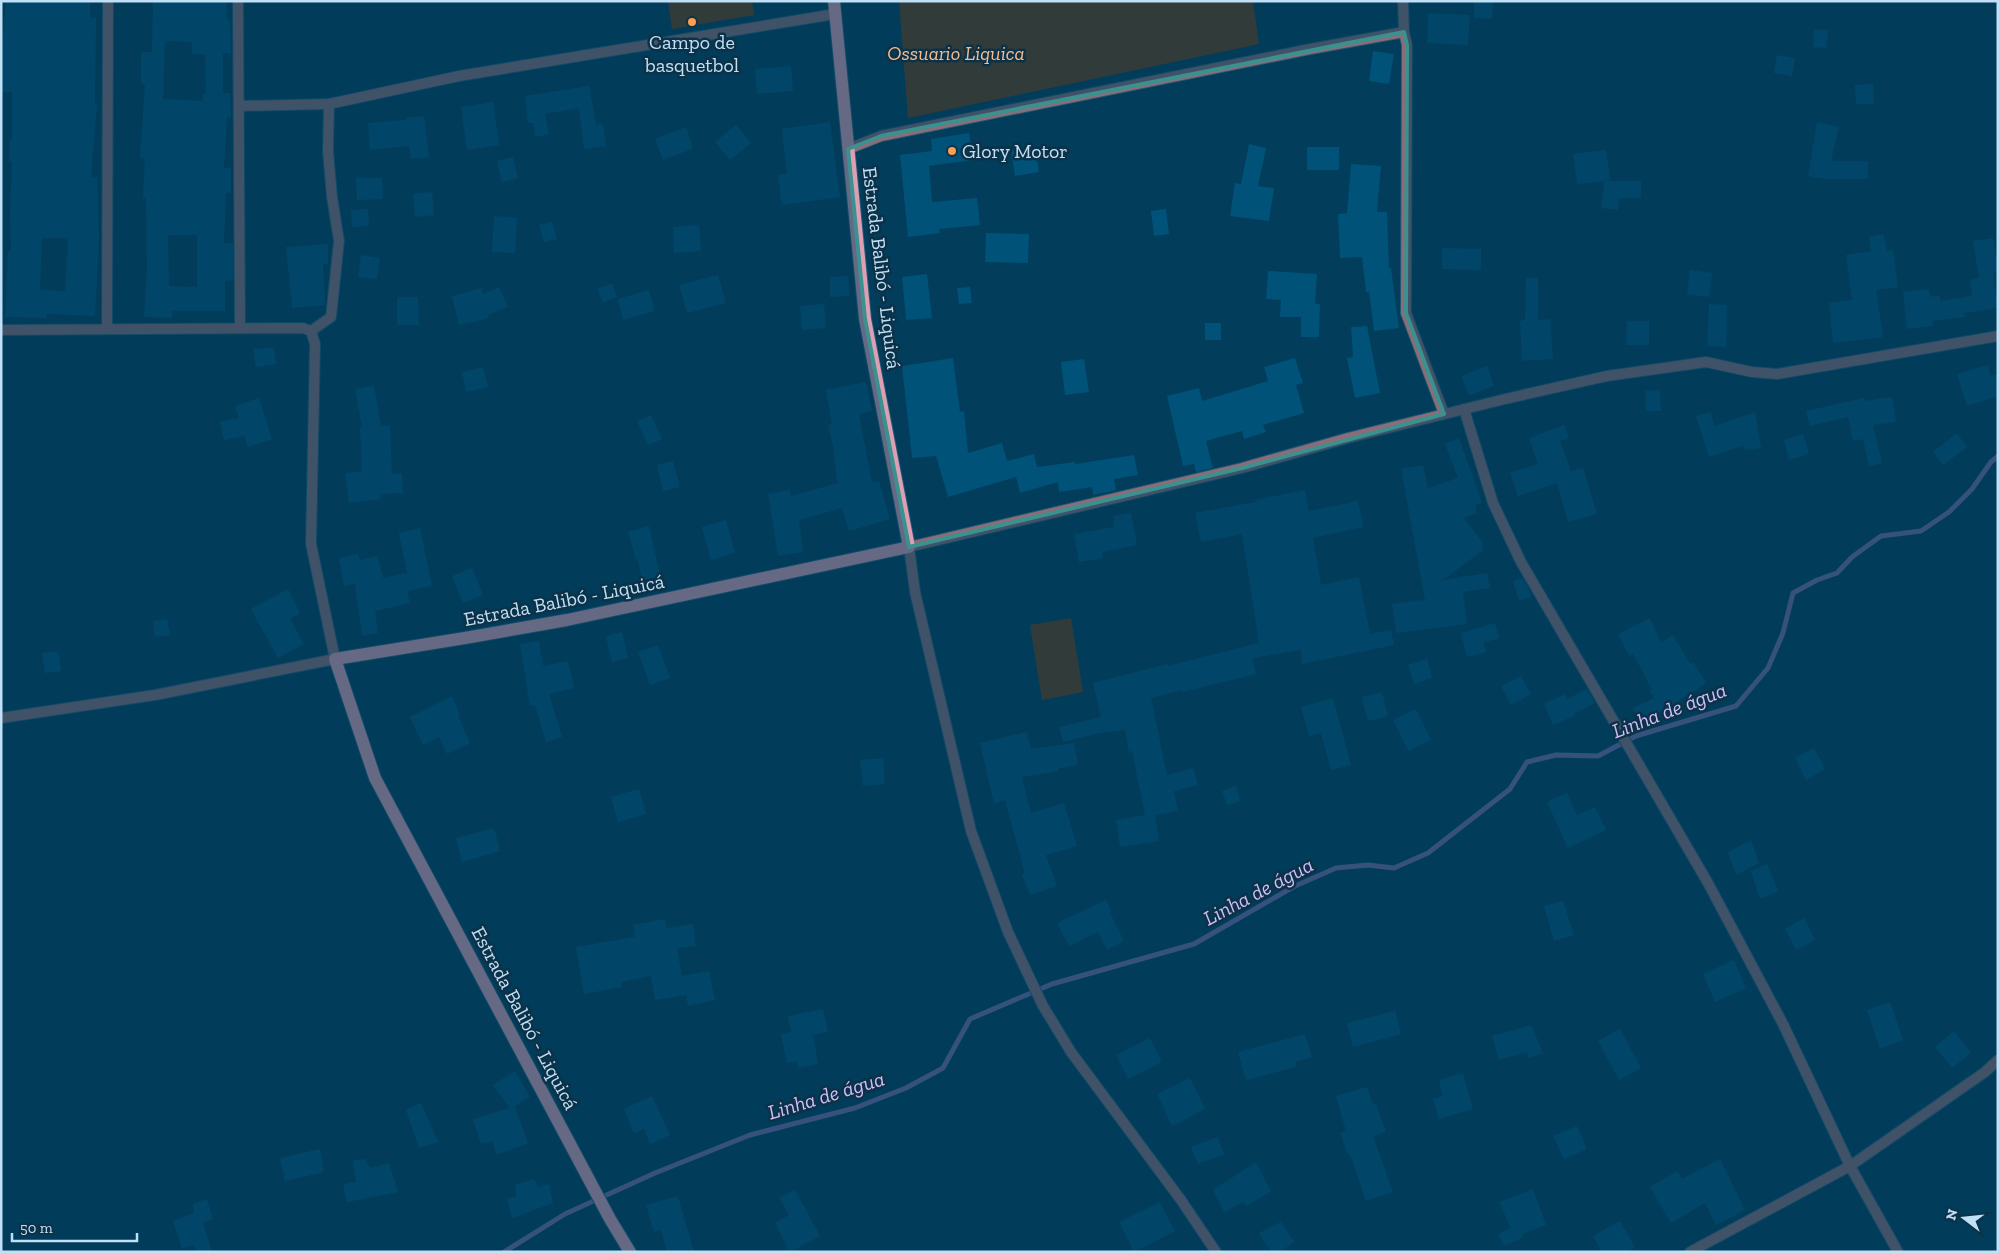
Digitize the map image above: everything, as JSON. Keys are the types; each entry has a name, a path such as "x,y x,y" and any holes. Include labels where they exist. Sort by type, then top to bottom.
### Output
{"main road":[{"name":"Estrada Balibó - Liquicá","path":"630,1252 610,1219 375,778 334,659 567,620 909,547 865,319 834,7"}],"street":[{"path":"107,329 108,1"},
{"path":"238,1 240,328"},
{"path":"1403,1 1404,32 1407,45 1406,313 1444,414"},
{"path":"239,106 329,104 459,76 834,7"},
{"path":"848,149 881,136 1404,32"},
{"path":"311,331 331,318 339,242 332,197 329,104"},
{"path":"1,330 303,328 311,331"},
{"path":"1,718 155,695 334,659 311,544 315,344 311,331"},
{"path":"1216,1252 1181,1200 1071,1052 1043,1006 1008,932 971,831 915,592 909,547 1242,468 1348,438 1607,376 1706,362 1752,372 1777,374 1998,336"},
{"path":"1464,409 1493,503 1521,562 1708,883 1778,1015 1850,1166 1898,1252"},
{"path":"1690,1252 1850,1166 1985,1072 1998,1060"}],"highlighted area":[{"path":"1404,32 1407,45 1406,313 1444,414 1242,468 909,547 865,319 848,149 881,136"}],"green space":[{"name":"Campo de basquetbol","path":"668,1 752,1 754,15 672,29"},
{"name":"Ossuario Liquica","path":"899,1 1253,1 1259,44 908,118"},
{"path":"1071,618 1083,692 1042,700 1030,625"}],"building":[{"path":"6,1 90,1 90,18 96,18 95,104 97,104 91,177 97,177 99,235 95,316 47,314 47,318 5,317 8,251 11,251 12,162 9,161 10,139 12,140 12,92 2,92 2,44","holes":["42,238 68,238 65,291 40,290"]},
{"path":"153,1 226,1 227,21 230,21 231,53 223,53 223,93 230,93 231,117 227,117 224,168 231,168 231,193 226,193 224,243 233,243 233,280 225,281 225,311 172,311 172,318 144,317 147,271 146,198 143,198 145,158 140,158 145,84 141,84 141,52 152,52","holes":["165,41 192,42 192,54 205,54 206,94 203,94 203,101 163,99","168,235 197,235 197,287 169,286"]},
{"path":"1474,1 1493,1 1492,19 1474,18"},
{"path":"1428,13 1470,15 1468,45 1427,43"},
{"path":"1814,29 1828,30 1826,48 1813,47"},
{"path":"1373,51 1394,54 1389,84 1369,81"},
{"path":"1777,55 1795,58 1792,76 1774,73"},
{"path":"791,66 793,91 757,94 755,69"},
{"path":"1873,84 1874,104 1856,104 1855,85"},
{"path":"589,86 596,125 603,124 606,146 584,149 579,108 545,114 549,134 535,137 533,123 528,123 525,96"},
{"path":"493,102 499,145 467,150 461,107"},
{"path":"424,116 429,157 411,159 409,146 370,150 368,123 406,120 406,118"},
{"path":"830,122 840,197 782,205 778,175 787,174 782,129"},
{"path":"1817,122 1839,127 1831,161 1868,161 1868,179 1825,179 1808,176"},
{"path":"736,125 751,143 730,160 715,142"},
{"path":"686,127 692,149 663,160 655,139"},
{"path":"969,133 973,160 929,166 932,202 977,198 980,225 939,229 940,233 908,237 900,155 932,151 931,139"},
{"path":"1249,144 1266,148 1258,186 1274,188 1269,221 1230,216 1235,183 1241,184"},
{"path":"1035,147 1039,172 1015,176 1011,151"},
{"path":"1307,147 1339,147 1339,170 1307,170"},
{"path":"1606,150 1610,180 1577,184 1573,154"},
{"path":"513,157 518,178 502,182 497,161"},
{"path":"1351,164 1381,166 1377,212 1387,212 1389,268 1391,268 1399,328 1374,331 1369,292 1366,292 1362,257 1340,258 1338,214 1347,213"},
{"path":"356,178 382,178 383,199 357,200"},
{"path":"1604,181 1641,181 1641,198 1619,198 1618,210 1601,208"},
{"path":"432,192 434,215 415,217 413,194"},
{"path":"368,209 369,226 352,227 351,210"},
{"path":"1166,209 1169,234 1154,236 1151,211"},
{"path":"494,216 517,218 515,253 492,252"},
{"path":"552,222 557,239 544,242 539,225"},
{"path":"699,225 701,251 674,253 673,227"},
{"path":"986,233 1029,234 1028,263 985,262"},
{"path":"1883,234 1887,251 1893,250 1898,287 1876,290 1883,337 1833,343 1829,303 1852,300 1846,255 1871,251 1869,237"},
{"path":"1993,238 1996,257 1998,257 1998,272 1993,273 1998,308 1964,313 1965,317 1932,321 1933,326 1907,329 1903,292 1929,289 1930,297 1940,295 1940,301 1972,296 1970,280 1979,278 1973,241"},
{"path":"328,244 328,264 323,264 325,305 292,308 286,247"},
{"path":"1442,248 1481,249 1481,270 1442,269"},
{"path":"361,255 380,258 377,279 358,277"},
{"path":"1690,270 1712,273 1709,297 1687,294"},
{"path":"1268,271 1317,274 1315,304 1320,304 1319,337 1301,337 1301,317 1280,317 1281,300 1266,299"},
{"path":"927,274 932,318 906,320 902,277"},
{"path":"718,275 726,303 687,313 679,285"},
{"path":"848,276 849,296 830,297 830,277"},
{"path":"1526,278 1538,278 1538,320 1550,319 1553,359 1522,361 1520,321 1525,320"},
{"path":"612,283 617,297 603,302 597,289"},
{"path":"499,287 508,307 488,315 489,318 459,325 452,296 482,288 483,294"},
{"path":"970,287 972,303 959,304 957,288"},
{"path":"649,290 655,311 623,320 618,299"},
{"path":"397,297 418,297 419,325 397,325"},
{"path":"824,304 826,328 802,330 800,306"},
{"path":"1709,304 1727,305 1726,347 1707,346"},
{"path":"1627,321 1649,321 1649,345 1626,345"},
{"path":"1205,323 1221,323 1221,340 1205,340"},
{"path":"1367,326 1380,393 1355,398 1347,358 1353,357 1351,327"},
{"path":"274,347 276,364 256,367 253,349"},
{"path":"953,358 960,412 964,411 968,453 1002,443 1007,461 1034,454 1037,467 1075,462 1075,464 1134,455 1138,475 1114,479 1116,490 1093,495 1092,487 1059,492 1058,482 1020,493 1016,477 948,497 936,456 912,458 902,366"},
{"path":"1295,358 1303,383 1296,385 1304,413 1263,425 1266,432 1244,439 1242,431 1206,441 1213,468 1196,472 1194,464 1183,466 1167,396 1199,388 1202,401 1268,381 1264,367"},
{"path":"1084,359 1089,392 1065,395 1061,362"},
{"path":"1988,365 1991,376 1998,374 1998,396 1967,406 1957,374"},
{"path":"1487,366 1494,386 1469,396 1461,376"},
{"path":"483,367 488,387 466,392 462,372"},
{"path":"866,382 872,411 859,414 872,483 879,481 890,519 849,531 842,508 799,520 803,552 778,556 768,494 790,490 791,496 838,483 833,453 835,453 828,425 832,424 826,390"},
{"path":"374,386 381,426 390,426 392,474 402,473 403,493 380,494 381,499 349,503 345,473 362,471 360,427 362,427 355,389"},
{"path":"1660,390 1661,411 1646,411 1645,391"},
{"path":"1892,397 1896,422 1873,425 1882,463 1869,466 1863,439 1853,441 1848,417 1810,426 1806,411 1864,398 1865,401"},
{"path":"259,398 272,439 248,447 244,436 224,440 220,422 239,418 235,406"},
{"path":"1711,412 1714,426 1755,412 1761,448 1745,450 1744,445 1709,457 1696,416"},
{"path":"651,415 662,439 648,445 637,421"},
{"path":"1564,425 1569,438 1560,441 1571,471 1583,468 1597,514 1568,522 1557,483 1518,496 1510,473 1538,464 1529,438"},
{"path":"1957,433 1967,447 1943,465 1933,452"},
{"path":"1803,434 1809,454 1789,460 1784,440"},
{"path":"1459,438 1482,503 1475,505 1477,513 1464,518 1482,542 1483,550 1443,580 1487,573 1490,588 1463,592 1467,624 1396,633 1392,604 1425,600 1401,469 1423,465 1428,488 1458,478 1445,444"},
{"path":"673,461 680,487 663,491 657,465"},
{"path":"1305,490 1309,511 1358,501 1363,527 1313,538 1321,585 1359,577 1370,634 1391,630 1394,645 1302,664 1301,650 1252,658 1256,674 1151,698 1167,775 1194,768 1198,785 1174,791 1178,811 1155,815 1159,841 1120,847 1116,820 1145,815 1132,751 1129,752 1125,730 1100,733 1063,742 1059,727 1101,717 1093,683 1259,643 1242,534 1201,542 1195,513 1256,502 1255,500"},
{"path":"1131,513 1137,545 1102,552 1103,558 1079,562 1074,534 1114,527 1113,516"},
{"path":"726,520 735,553 711,560 702,527"},
{"path":"649,526 660,576 642,580 638,559 636,560 628,532"},
{"path":"420,528 432,586 407,591 410,603 375,611 378,633 362,636 355,584 344,586 339,558 358,554 360,560 377,556 383,578 407,573 399,533"},
{"path":"472,568 483,595 463,603 452,576"},
{"path":"1523,578 1532,597 1519,601 1513,581"},
{"path":"288,589 300,613 290,619 304,644 278,658 251,609"},
{"path":"1650,618 1661,643 1673,635 1690,664 1693,662 1706,683 1658,714 1661,720 1644,729 1633,708 1654,698 1649,690 1652,689 1633,654 1629,656 1618,634"},
{"path":"167,619 170,635 155,637 153,621"},
{"path":"1495,623 1499,638 1483,643 1486,652 1467,657 1461,633"},
{"path":"622,632 628,658 612,662 606,636"},
{"path":"539,641 543,666 568,661 574,688 549,694 562,737 546,742 535,705 530,706 520,644"},
{"path":"658,645 670,678 650,685 638,652"},
{"path":"58,651 61,671 45,673 42,653"},
{"path":"1427,659 1432,678 1414,684 1408,665"},
{"path":"1521,676 1531,694 1511,705 1501,686"},
{"path":"1587,689 1595,703 1574,714 1574,716 1553,725 1544,704 1566,694 1567,699"},
{"path":"1382,692 1388,716 1368,721 1362,697"},
{"path":"452,696 460,715 458,716 470,743 447,754 439,737 423,745 410,717"},
{"path":"1333,698 1351,765 1331,770 1321,733 1309,736 1301,707"},
{"path":"1416,709 1431,740 1408,751 1393,720"},
{"path":"1027,732 1031,749 1074,743 1078,765 1059,768 1059,771 1022,777 1031,813 1064,803 1077,846 1046,855 1057,886 1030,895 1022,875 1025,874 1005,800 994,803 980,743"},
{"path":"1814,748 1825,769 1806,780 1795,758"},
{"path":"883,758 885,784 863,786 860,760"},
{"path":"1236,786 1240,801 1227,805 1222,791"},
{"path":"639,789 646,814 618,822 611,797"},
{"path":"1567,793 1577,815 1595,807 1606,830 1568,848 1547,802"},
{"path":"494,828 500,851 462,862 456,838"},
{"path":"1751,840 1759,863 1736,875 1728,852"},
{"path":"1767,864 1778,891 1760,899 1751,871"},
{"path":"1106,900 1112,913 1110,913 1124,941 1107,950 1098,932 1069,946 1057,923"},
{"path":"1563,901 1574,935 1554,941 1544,906"},
{"path":"1804,918 1815,940 1796,950 1785,929"},
{"path":"665,919 667,928 693,924 696,946 677,948 682,976 709,971 715,1000 688,1006 686,995 655,1000 651,976 621,982 622,987 584,994 576,947 635,937 633,925"},
{"path":"1734,960 1746,988 1715,1002 1703,974"},
{"path":"1890,1002 1903,1040 1880,1049 1867,1010"},
{"path":"823,1009 828,1032 813,1035 818,1064 798,1068 797,1061 787,1063 781,1034 791,1032 788,1016"},
{"path":"1395,1011 1401,1034 1353,1047 1347,1023"},
{"path":"1531,1025 1543,1053 1529,1058 1527,1052 1499,1060 1492,1036"},
{"path":"1620,1029 1641,1068 1619,1080 1598,1041"},
{"path":"1954,1031 1971,1053 1952,1068 1935,1047"},
{"path":"1305,1034 1312,1057 1295,1062 1296,1067 1246,1080 1238,1052"},
{"path":"1150,1038 1162,1062 1128,1079 1116,1055"},
{"path":"515,1071 530,1097 511,1108 515,1107 528,1143 496,1155 493,1141 481,1144 473,1119 510,1108 493,1085"},
{"path":"1463,1073 1473,1109 1439,1119 1433,1099 1443,1096 1439,1080"},
{"path":"1190,1078 1205,1109 1172,1126 1157,1094"},
{"path":"1367,1087 1373,1105 1376,1104 1386,1132 1373,1136 1393,1192 1366,1201 1350,1154 1348,1155 1340,1133 1346,1131 1336,1096"},
{"path":"652,1096 670,1135 650,1144 644,1129 634,1133 624,1109"},
{"path":"421,1103 438,1142 419,1148 406,1110"},
{"path":"1577,1126 1587,1149 1564,1159 1553,1136"},
{"path":"1218,1137 1224,1154 1198,1164 1191,1147"},
{"path":"320,1149 324,1172 285,1181 280,1158"},
{"path":"365,1159 370,1168 389,1163 398,1192 347,1202 343,1184 356,1182 353,1160"},
{"path":"1720,1159 1745,1210 1716,1225 1705,1203 1671,1223 1650,1187 1677,1171 1682,1179"},
{"path":"1256,1162 1271,1191 1247,1206 1243,1202 1224,1212 1213,1190"},
{"path":"534,1179 538,1187 549,1184 553,1203 512,1218 507,1198 516,1197 515,1185"},
{"path":"1533,1189 1546,1225 1522,1234 1524,1237 1504,1246 1498,1234 1511,1228 1499,1202"},
{"path":"795,1190 820,1236 790,1252 775,1223 789,1215 779,1198"},
{"path":"678,1196 694,1252 667,1252 661,1230 654,1232 646,1205"},
{"path":"207,1199 213,1219 203,1223 212,1252 197,1252 194,1245 182,1248 173,1221 194,1213 193,1204"},
{"path":"1160,1202 1175,1231 1134,1252 1119,1222"},
{"path":"1620,1221 1635,1247 1627,1252 1602,1252 1593,1236"},
{"path":"1281,1222 1294,1242 1280,1252 1271,1252 1259,1233"}],"waterway":[{"name":"Linha de água","path":"504,1252 565,1214 655,1173 750,1135 855,1108 906,1088 943,1068 970,1019 1052,984 1194,944 1295,886 1336,868 1368,865 1394,868 1428,853 1510,789 1527,762 1556,755 1598,756 1636,736 1736,706 1768,668 1783,633 1793,593 1817,580 1837,573 1852,557 1881,536 1921,531 1949,512 1972,489 1991,462 1998,456"}],"place":[{"name":"Campo de basquetbol","path":"692,22"},
{"name":"Glory Motor","path":"952,151"}]}
